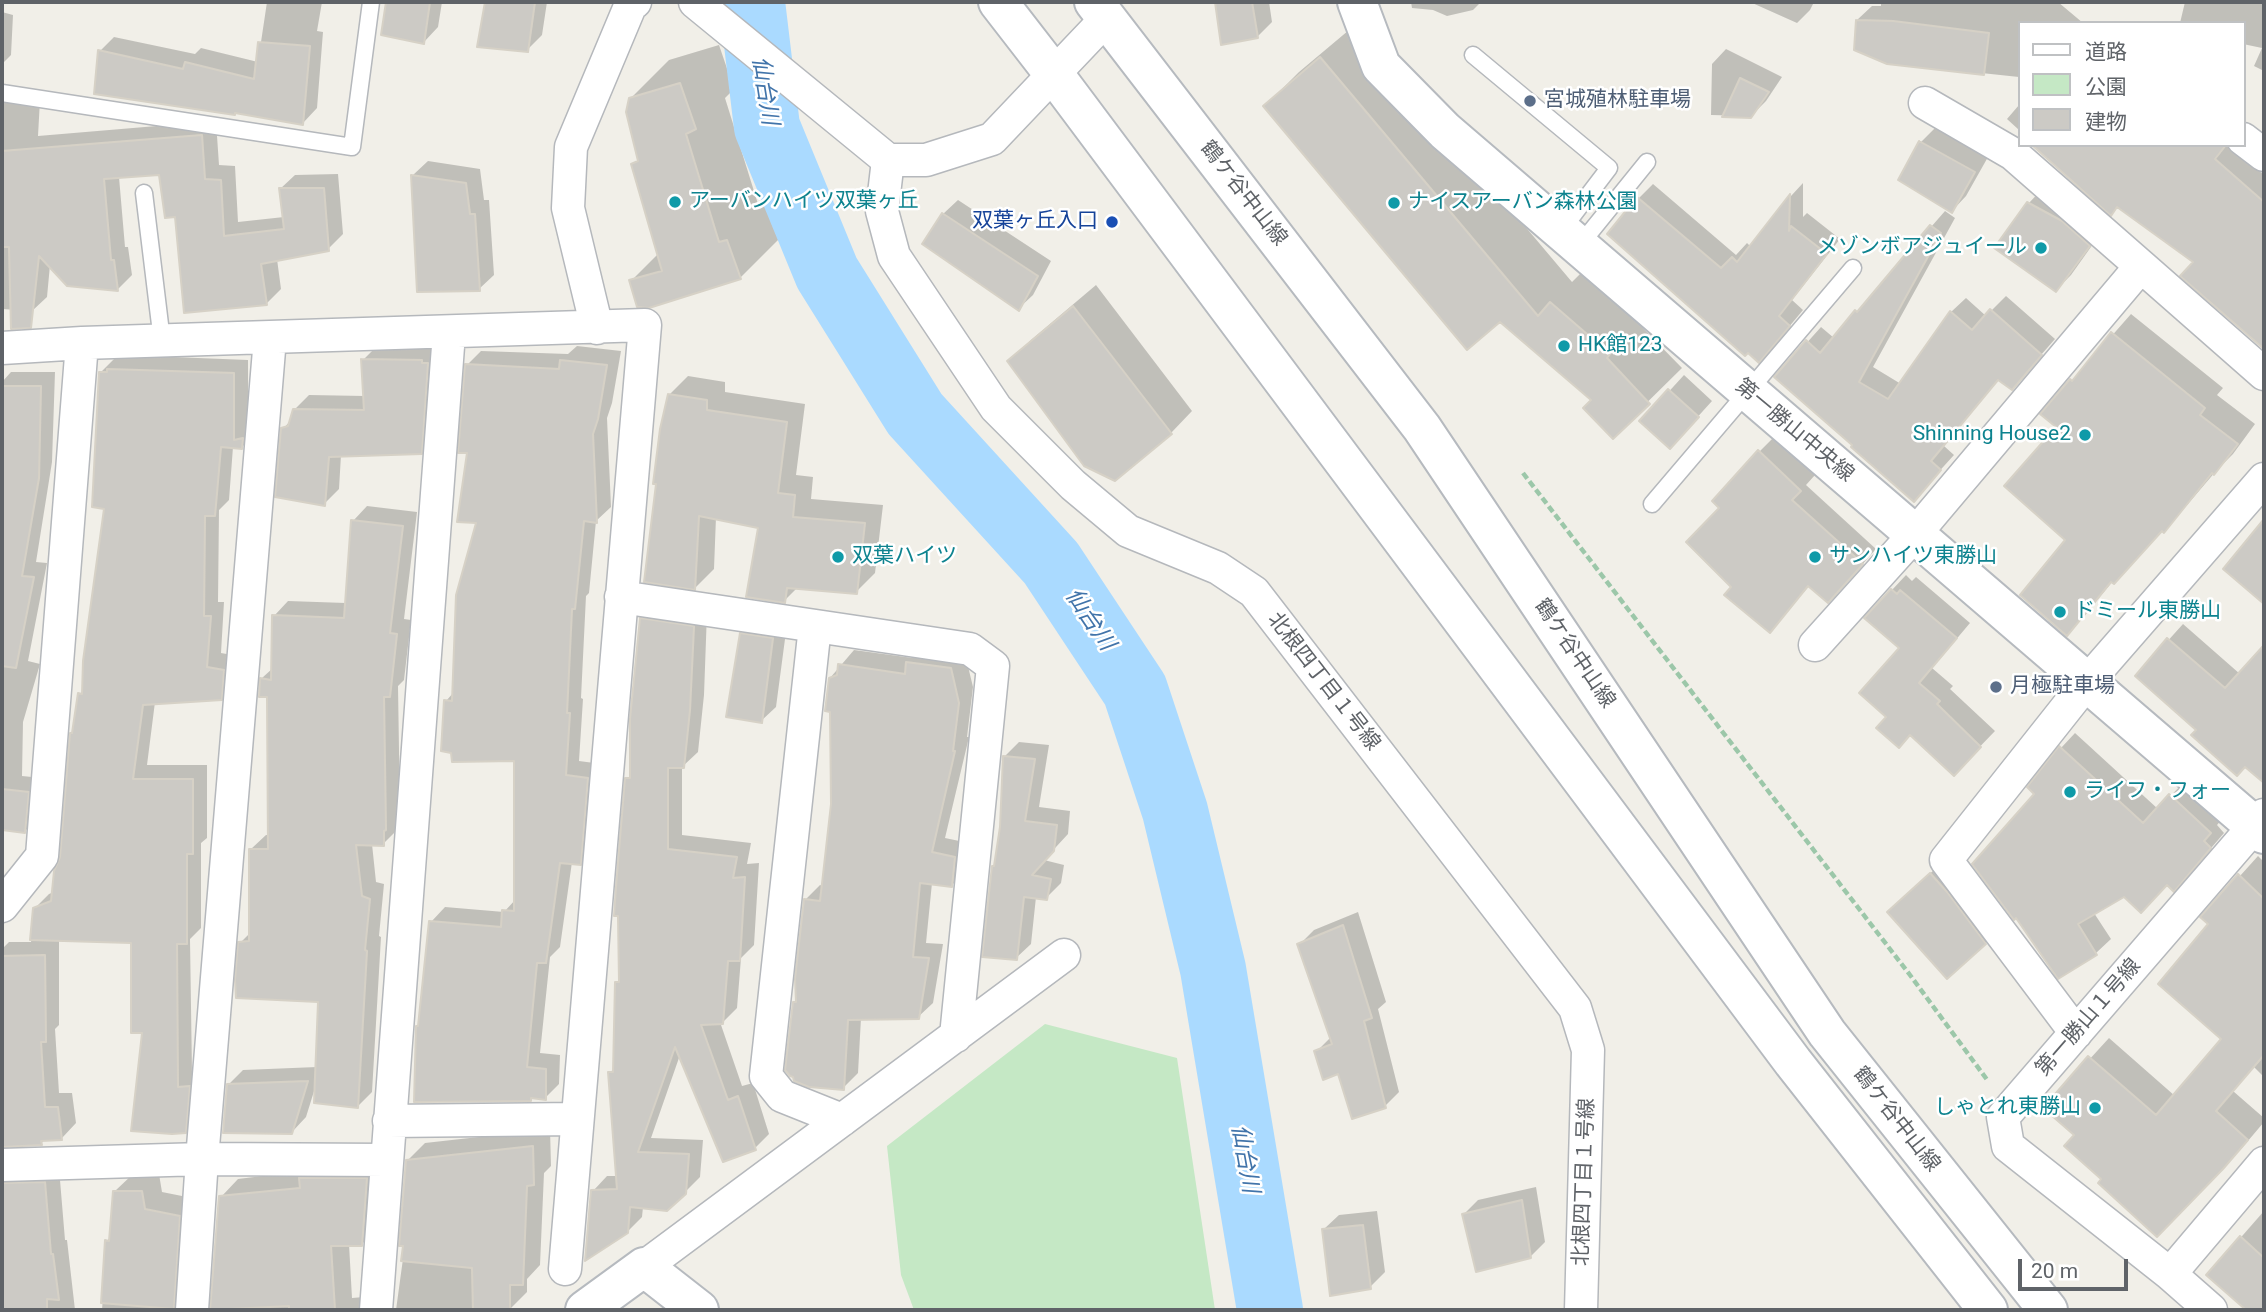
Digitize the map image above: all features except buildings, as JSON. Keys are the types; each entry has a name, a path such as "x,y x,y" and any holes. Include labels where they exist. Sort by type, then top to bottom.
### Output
{"street":[{"path":"597,328 568,208 571,147 631,4 635,2"},
{"path":"695,2 888,160 926,160 992,139 1054,73 1101,10"},
{"path":"998,2 1054,73 1793,1062 1988,1310"},
{"name":"第一勝山中央線","path":"1357,2 1381,66 1445,131 2087,682 2261,825"},
{"name":"鶴ケ谷中山線","path":"1101,10 1422,428 1827,1033 2048,1310"},
{"path":"1925,103 2012,154 2264,374"},
{"path":"2245,141 2264,155"},
{"name":"北根四丁目１号線","path":"888,160 882,211 894,256 996,408 1073,485 1128,531 1218,568 1254,592 1575,1008 1588,1049 1581,1310"},
{"path":"1815,645 1915,534 2141,265"},
{"path":"2,348 82,343 645,325 565,1269"},
{"path":"376,1310 449,332"},
{"path":"192,1310 202,1159 270,338"},
{"path":"2,906 42,856 82,343"},
{"path":"2076,1033 1946,860 2087,682 2264,480"},
{"path":"621,597 970,649 993,666 956,1035"},
{"path":"816,626 765,1076 782,1096 842,1120"},
{"name":"第一勝山１号線","path":"2010,1110 2261,825"},
{"path":"585,1310 1064,955"},
{"path":"2010,1110 2003,1117 2008,1146 2170,1274 2211,1310"},
{"path":"390,1121 577,1119"},
{"path":"2,1165 202,1159 387,1160"},
{"path":"2170,1274 2264,1163"},
{"path":"645,1267 699,1310"}],"lane":[{"path":"2,93 352,147 372,2"},
{"path":"1473,55 1609,169 1570,239"},
{"path":"1570,239 1647,162"},
{"path":"144,193 162,341"},
{"path":"1652,503 1853,268"}],"path":[{"path":"1522,473 1910,975 2010,1110"}],"green space":[{"path":"1045,1024 1177,1058 1215,1310 914,1310 901,1275 887,1146"}],"waterway":[{"name":"仙台川","path":"752,2 767,127 827,273 915,414 1051,563 1135,690 1175,811 1213,969 1270,1310"}],"place":[{"name":"宮城殖林駐車場","path":"1530,101"},
{"name":"アーバンハイツ双葉ヶ丘","path":"675,202"},
{"name":"ナイスアーバン森林公園","path":"1394,203"},
{"name":"双葉ヶ丘入口","path":"1112,222"},
{"name":"メゾンボアジュイール","path":"2041,248"},
{"name":"HK館123","path":"1564,346"},
{"name":"Shinning House2","path":"2085,435"},
{"name":"双葉ハイツ","path":"838,557"},
{"name":"サンハイツ東勝山","path":"1815,557"},
{"name":"ドミール東勝山","path":"2060,612"},
{"name":"月極駐車場","path":"1996,687"},
{"name":"ライフ・フォー","path":"2070,792"},
{"name":"しゃとれ東勝山","path":"2095,1108"}]}
